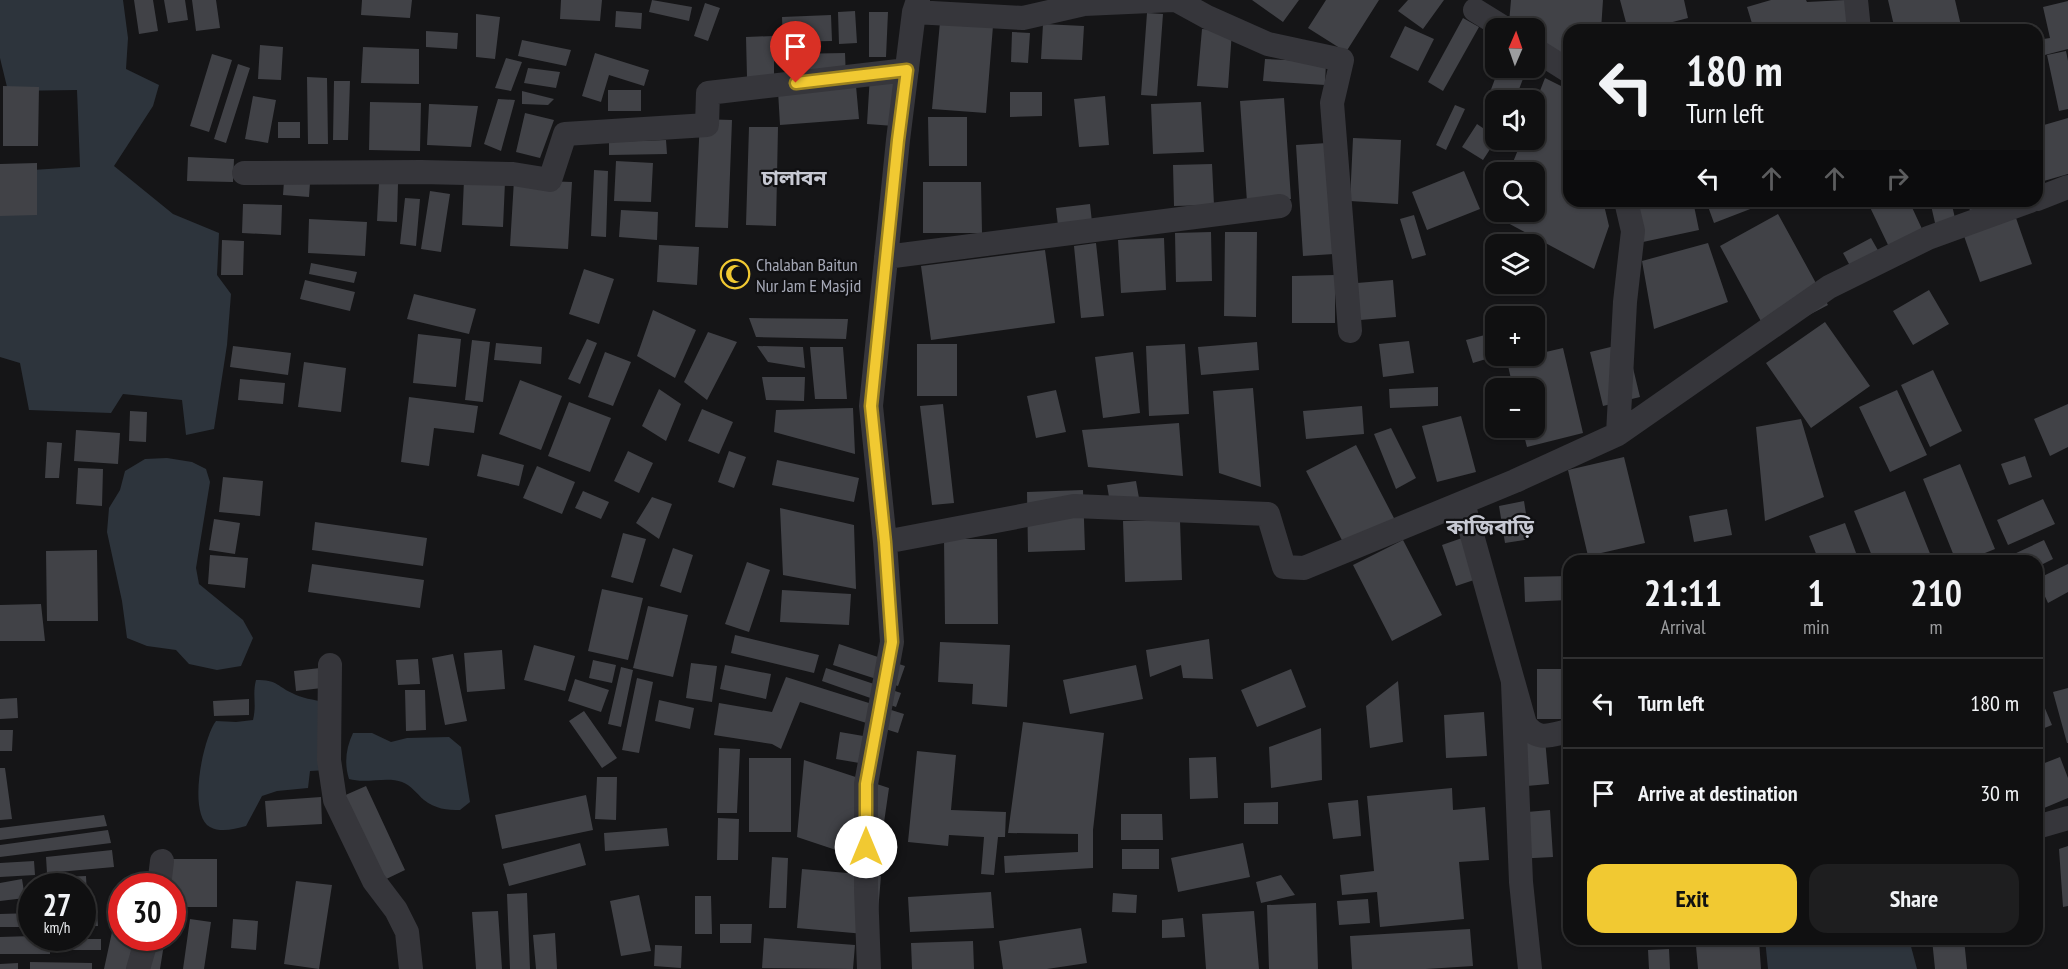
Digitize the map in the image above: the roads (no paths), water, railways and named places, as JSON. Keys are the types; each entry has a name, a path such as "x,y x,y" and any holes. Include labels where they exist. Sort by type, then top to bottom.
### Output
{"street":[{"path":"869,969 866,784 892,642 885,542 871,406 916,6 1023,18 1084,4 1175,0 1268,44 1342,60 1332,103 1350,331"},
{"path":"1856,0 1858,24"},
{"path":"1475,10 1488,18"},
{"path":"1545,56 1563,67"},
{"path":"244,173 513,174 550,180 565,134 707,125 708,93 907,70"},
{"path":"2043,197 2068,188"},
{"path":"886,257 1280,206"},
{"path":"1618,434 1625,302 1633,231 1627,207"},
{"path":"885,542 1074,506 1268,514 1284,567 1304,568 1463,503 1618,434 1829,287 1928,237 2013,207"},
{"path":"1463,503 1525,724 1532,733 1542,736 1563,731"},
{"path":"330,665 329,760 335,800 374,881 396,910 407,932 411,969"},
{"path":"1513,683 1521,882 1530,969"},
{"path":"2043,825 2068,818"},
{"path":"161,873 162,861"},
{"path":"138,969 143,951"}],"place":[{"name":"Chalaban Baitun Nur Jam E Masjid","path":"735,274"}],"district":[{"name":"চালাবন","path":"794,177"},
{"name":"কাজিবাড়ি","path":"1490,526"}]}
